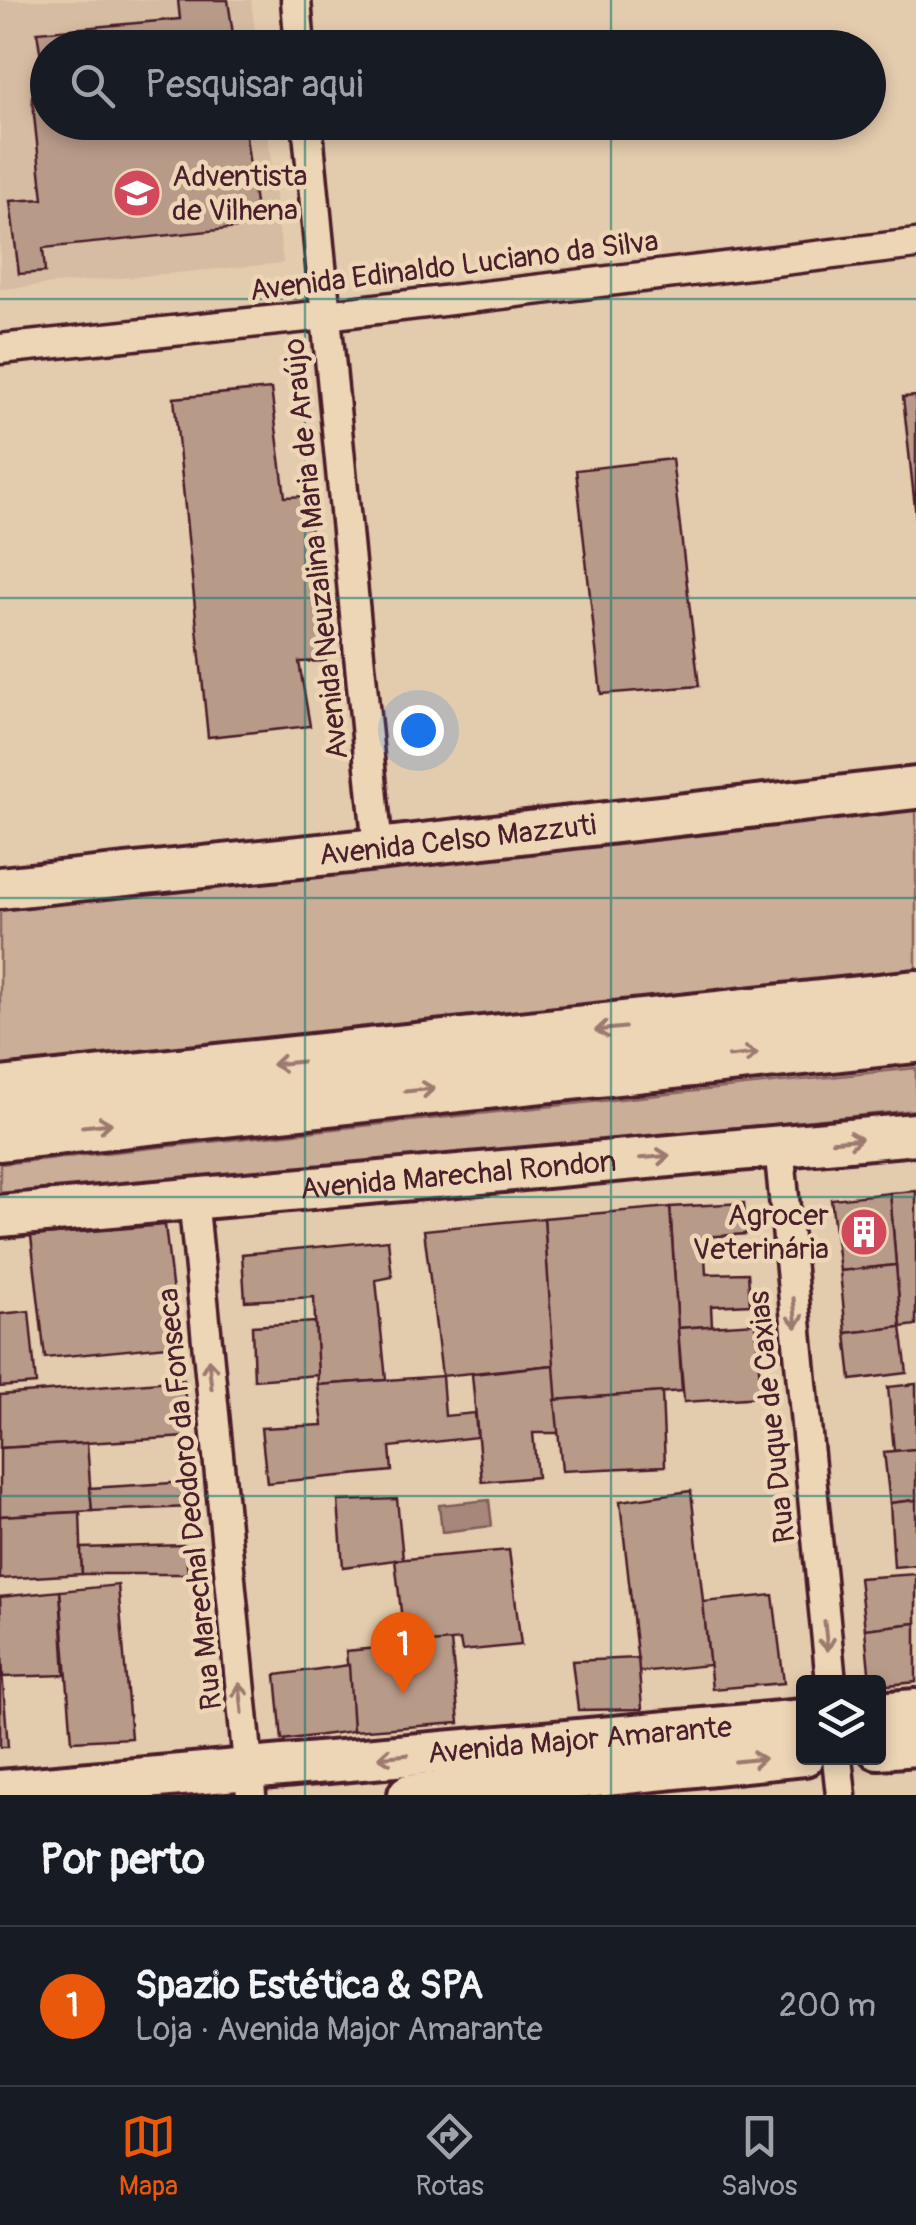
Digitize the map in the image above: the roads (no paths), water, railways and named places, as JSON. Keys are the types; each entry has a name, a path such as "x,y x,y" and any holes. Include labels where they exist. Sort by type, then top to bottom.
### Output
{"highway":[{"path":"0,1094 916,996"},
{"path":"0,1136 916,1037"}],"main road":[{"name":"Avenida Celso Mazzuti","path":"0,888 916,788"},
{"name":"Avenida Marechal Rondon","path":"0,1216 916,1134"},
{"path":"886,1713 916,1710"},
{"name":"Avenida Major Amarante","path":"0,1791 250,1782 796,1721"},
{"path":"886,1747 916,1745"},
{"name":"Avenida Major Amarante","path":"409,1795 796,1756"}],"street":[{"path":"296,0 298,30"},
{"name":"Avenida Neuzalina Maria de Araújo","path":"310,140 378,849"},
{"name":"Avenida Edinaldo Luciano da Silva","path":"0,349 326,315 916,244"},
{"name":"Rua Duque de Caxias","path":"778,1146 830,1675"},
{"name":"Rua Marechal Deodoro da Fonseca","path":"193,1198 250,1782"},
{"path":"838,1765 841,1795"}],"place":[{"name":"Adventista de Vilhena","path":"137,193"},
{"name":"Agrocer Veterinária","path":"864,1232"},
{"name":"Spazio Estética & SPA","path":"403,1694"}]}
